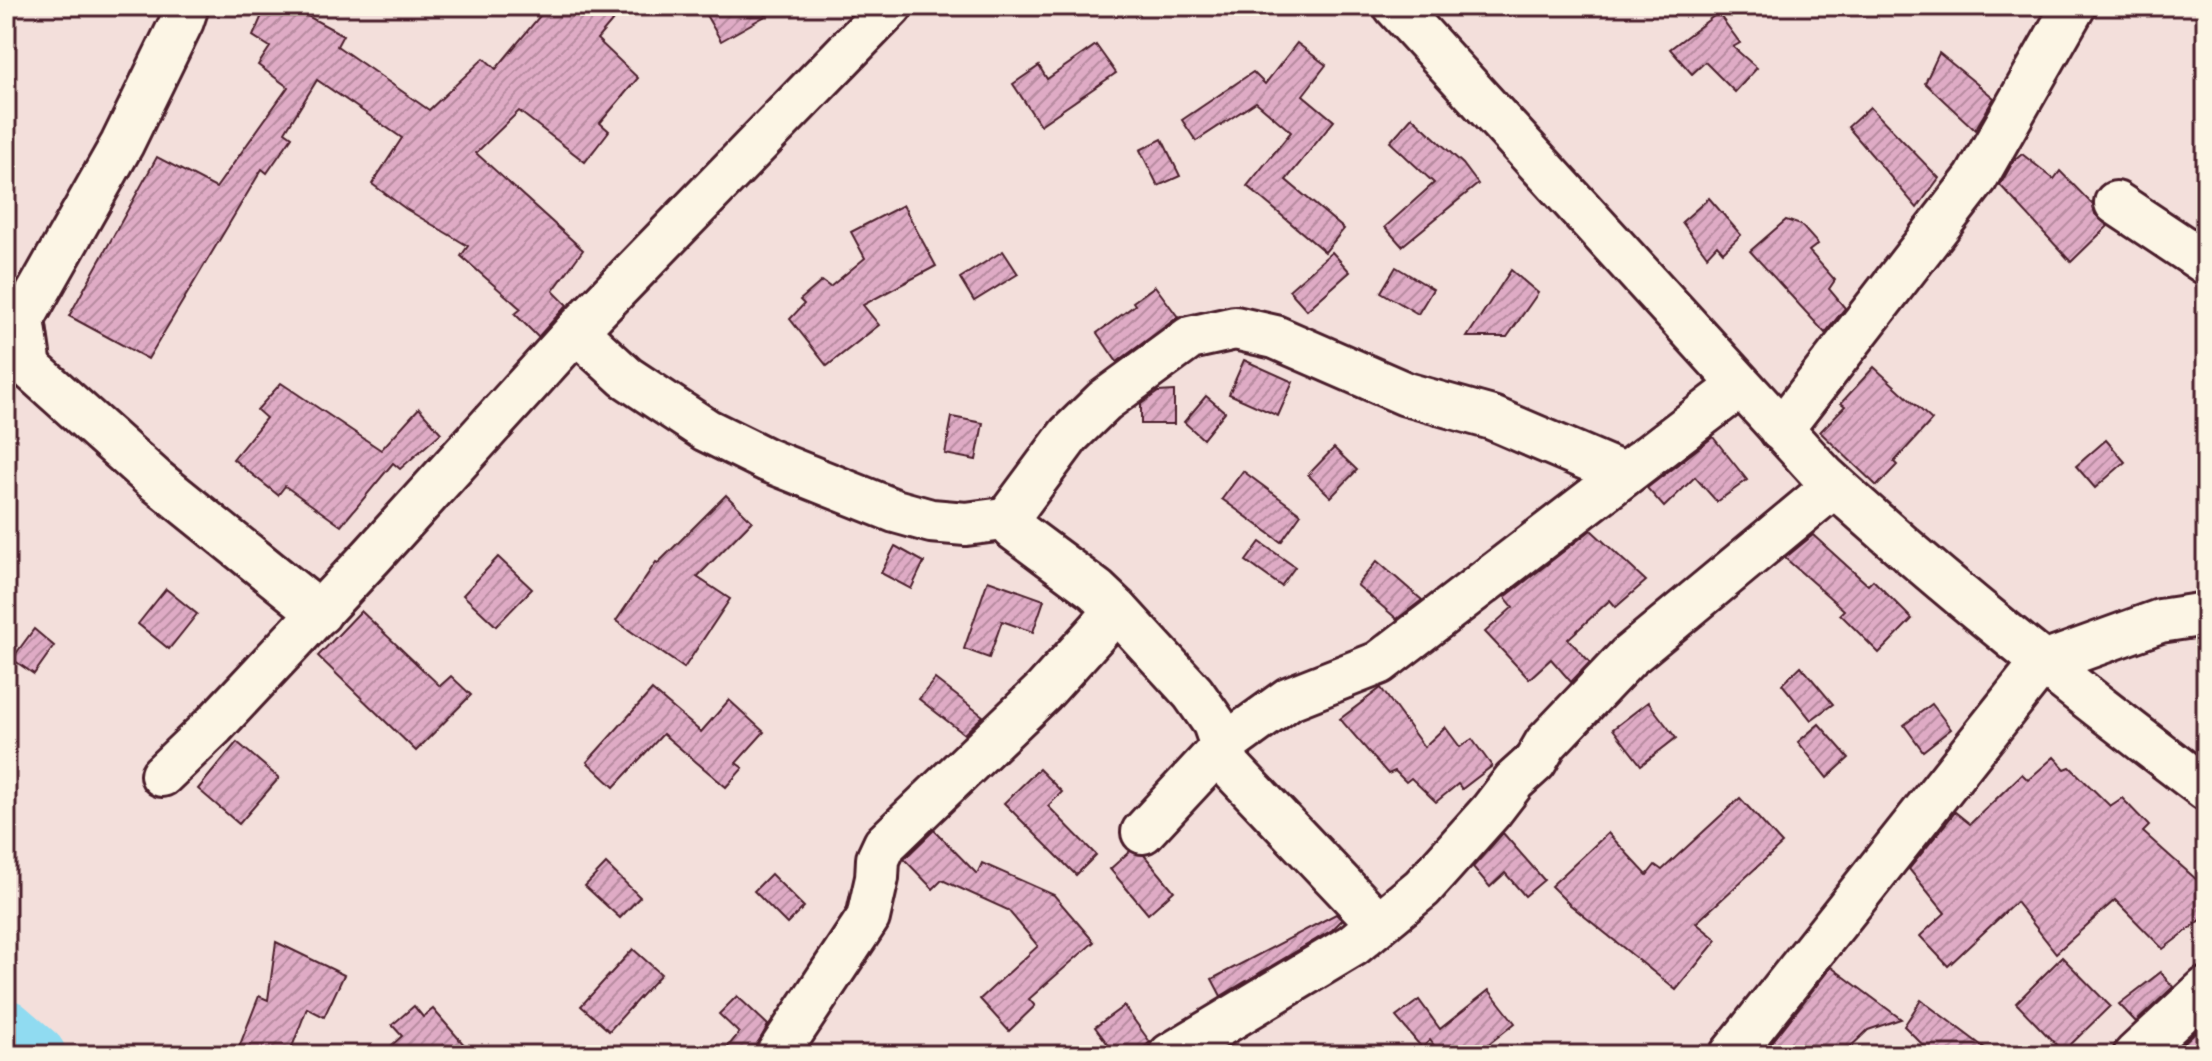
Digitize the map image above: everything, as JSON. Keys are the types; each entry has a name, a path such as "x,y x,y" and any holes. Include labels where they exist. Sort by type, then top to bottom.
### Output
{"street":[{"path":"187,6 122,144 23,319 18,362 154,479 320,613"},
{"path":"162,775 320,613 576,331 891,6"},
{"path":"1395,6 1834,486 2041,664 2206,789"},
{"path":"1781,430 1976,178 2074,6"},
{"path":"2116,203 2206,263"},
{"path":"1378,923 1229,766 1214,723 1193,693 1096,590 1014,529 1012,512 1069,435 1104,401 1190,338 1235,328 1275,337 1406,394 1492,418 1623,474"},
{"path":"576,331 626,377 706,430 767,460 895,511 931,521 966,524 1011,518"},
{"path":"1143,832 1222,747 1290,698 1379,663 1740,386"},
{"path":"1170,1055 1353,945 1422,888 1514,781 1535,762 1546,743 1628,657 1834,486"},
{"path":"777,1055 868,918 878,859 885,844 1043,692 1117,610"},
{"path":"1731,1055 2041,664 2160,621 2206,614"},
{"path":"2135,1055 2206,989"}],"building":[{"path":"266,6 289,6 343,35 337,46 429,110 484,58 496,69 548,6 625,6 597,39 638,78 600,123 609,131 585,162 519,111 476,153 583,250 553,291 567,305 538,337 515,314 521,309 461,256 468,246 406,209 372,184 402,138 317,80 285,132 292,137 267,173 262,169 148,359 69,316 157,157 216,188 288,87 258,65 270,47 253,36"},
{"path":"718,6 783,6 721,41 706,15"},
{"path":"1718,13 1740,43 1733,47 1757,68 1735,92 1705,62 1692,74 1670,49"},
{"path":"1297,43 1326,65 1303,95 1334,121 1286,180 1344,229 1325,252 1247,186 1291,132 1256,102 1196,141 1182,120 1253,72 1265,84"},
{"path":"1096,45 1116,73 1040,125 1013,84 1039,66 1047,79"},
{"path":"1939,53 1994,98 1975,130 1925,83"},
{"path":"1870,107 1939,178 1917,208 1848,127"},
{"path":"1412,117 1463,164 1478,184 1402,246 1385,227 1434,183 1390,142"},
{"path":"1162,139 1180,176 1158,186 1140,150"},
{"path":"2022,154 2054,179 2060,171 2093,205 2095,214 2108,226 2071,262 2000,185 2013,162"},
{"path":"1709,198 1741,235 1723,252 1717,245 1707,256 1682,222"},
{"path":"903,205 936,266 863,305 879,325 827,366 790,319 804,304 800,300 822,281 830,287 865,258 851,232"},
{"path":"1786,220 1801,225 1818,244 1809,251 1835,280 1829,289 1845,308 1825,333 1750,251"},
{"path":"1003,251 1018,274 974,301 960,278"},
{"path":"1332,252 1350,272 1307,310 1289,290"},
{"path":"1396,267 1433,289 1418,314 1381,292"},
{"path":"1511,270 1538,293 1507,337 1467,337"},
{"path":"1155,286 1178,317 1117,362 1097,333"},
{"path":"1244,360 1293,382 1278,416 1229,394"},
{"path":"1874,367 1932,420 1877,486 1820,432 1845,406 1841,403"},
{"path":"281,383 381,450 419,408 441,433 400,469 393,463 341,526 285,486 278,495 233,459 266,418 257,410"},
{"path":"1174,391 1174,424 1141,424 1141,404 1158,392"},
{"path":"1206,396 1225,412 1203,439 1184,422"},
{"path":"952,417 983,423 976,460 945,454"},
{"path":"1713,437 1747,480 1717,502 1695,477 1664,507 1647,488"},
{"path":"2106,440 2125,462 2095,488 2076,466"},
{"path":"1334,448 1357,470 1331,497 1308,475"},
{"path":"1243,471 1301,514 1281,542 1222,499"},
{"path":"726,495 752,521 697,577 730,599 684,668 616,621 656,562"},
{"path":"1591,530 1646,581 1616,607 1610,600 1568,639 1590,662 1571,682 1551,659 1529,679 1485,632 1513,607 1505,597"},
{"path":"1813,535 1868,585 1873,580 1912,619 1879,653 1840,614 1844,610 1785,558"},
{"path":"1260,542 1295,567 1281,586 1246,561"},
{"path":"895,546 924,562 911,589 881,573"},
{"path":"498,557 532,589 496,626 463,595"},
{"path":"1377,561 1422,600 1397,619 1357,585"},
{"path":"988,580 1044,600 1033,632 1002,621 989,658 964,649"},
{"path":"166,589 197,614 169,649 138,624"},
{"path":"361,611 440,686 451,676 471,695 416,751 318,656"},
{"path":"34,629 54,646 34,674 12,659"},
{"path":"1801,666 1833,704 1811,720 1782,684"},
{"path":"935,679 983,716 964,734 919,699"},
{"path":"1381,688 1424,747 1445,727 1460,747 1472,739 1492,766 1462,789 1458,784 1436,802 1411,778 1406,782 1395,771 1388,774 1340,719"},
{"path":"652,690 701,732 729,700 764,732 736,763 743,768 726,787 663,734 614,787 587,762"},
{"path":"1648,702 1676,738 1641,765 1613,729"},
{"path":"1932,704 1951,729 1923,751 1904,725"},
{"path":"1819,724 1849,758 1827,778 1798,742"},
{"path":"237,742 279,778 239,824 198,789"},
{"path":"2054,757 2065,769 2070,767 2110,806 2122,798 2149,826 2143,832 2206,888 2206,916 2163,949 2115,900 2056,953 2016,902 1948,966 1920,936 1945,913 1909,869 1955,812 1970,824 2022,774 2028,780"},
{"path":"1039,769 1062,792 1048,806 1096,855 1076,875 1004,803"},
{"path":"1740,798 1782,844 1696,923 1717,940 1676,990 1551,886 1608,833 1647,875 1655,865 1662,870"},
{"path":"934,830 977,874 982,863 1054,895 1094,942 1029,999 1035,1006 1009,1031 980,999 1038,946 1008,910 942,880 933,889 904,859"},
{"path":"1503,833 1544,880 1525,896 1505,873 1490,887 1473,867"},
{"path":"1130,851 1144,855 1174,891 1148,914 1110,869"},
{"path":"606,864 640,897 620,918 585,886"},
{"path":"771,874 804,907 787,924 754,891"},
{"path":"1336,914 1342,920 1332,930 1221,996 1212,979"},
{"path":"276,942 344,975 324,1017 307,1008 289,1055 236,1055 259,996 268,1000"},
{"path":"633,949 661,974 609,1031 581,1006"},
{"path":"2062,957 2110,1006 2063,1052 2016,1003"},
{"path":"1831,967 1901,1019 1868,1030 1842,1055 1762,1055"},
{"path":"2161,972 2173,987 2136,1022 2119,1004"},
{"path":"1489,990 1515,1023 1475,1055 1441,1055 1430,1040 1422,1048 1396,1017 1419,1000 1440,1029"},
{"path":"737,996 768,1025 752,1055 721,1055 739,1033 719,1014"},
{"path":"1921,1000 1994,1055 1933,1055 1904,1026"},
{"path":"414,1006 423,1017 433,1009 473,1055 381,1055 402,1036 392,1025"},
{"path":"1124,1006 1150,1042 1135,1055 1116,1055 1095,1027"},
{"path":"2206,1022 2206,1055 2173,1055 2175,1051"}],"waterway":[{"path":"6,1028 37,1055"}]}
